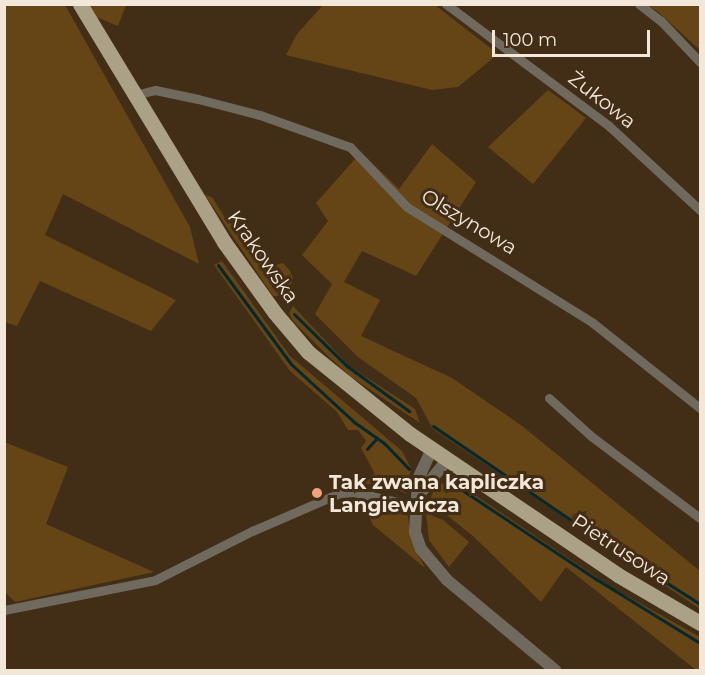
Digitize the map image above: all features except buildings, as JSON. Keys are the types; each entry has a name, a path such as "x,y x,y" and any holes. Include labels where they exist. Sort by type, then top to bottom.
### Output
{"main road":[{"name":"Krakowska","path":"80,4 224,242 275,313 332,374 432,449"},
{"name":"Pietrusowa","path":"432,449 618,575 700,623"}],"street":[{"name":"Żukowa","path":"446,4 609,126 700,210"},
{"path":"639,4 661,21 700,62"},
{"name":"Olszynowa","path":"135,95 155,90 198,99 260,115 350,147 408,207 593,323 700,408"},
{"path":"549,398 591,436 700,518"},
{"path":"432,449 420,472 416,502 416,532 430,563 555,670"},
{"path":"416,502 447,460"},
{"path":"4,610 155,580 252,531 340,493 354,492 416,502"}],"shaded area":[{"path":"5,4 65,5 190,227 199,264 63,194 45,235 176,300 151,331 40,281 17,326 5,322"},
{"path":"89,5 126,5 118,26 96,17"},
{"path":"323,5 435,5 498,54 458,87 432,90 286,55 297,34"},
{"path":"647,5 700,5 700,50 657,11"},
{"path":"548,90 586,118 533,184 488,147"},
{"path":"432,144 476,182 416,276 362,251 344,282 380,300 361,336 452,378 521,425 700,571 700,609 433,429 416,398 358,357 315,314 332,284 302,255 328,221 316,203 361,152 399,189"},
{"path":"205,195 212,197 227,221 264,251 268,267 283,263 290,271 293,279 287,296 273,296"},
{"path":"222,261 290,356 402,451 411,468 406,493 369,484 342,483 375,474 361,448 366,441 358,430 348,430 337,412 290,371 214,265"},
{"path":"293,306 349,366 415,409 420,423 351,377 330,358 293,321 289,313"},
{"path":"4,442 68,467 46,524 154,572 15,602 5,592"},
{"path":"443,483 457,483 611,587 700,637 700,670 696,670 566,567 541,602 473,536 429,501 435,488"},
{"path":"374,502 407,513 413,543 425,568 373,525 367,512"},
{"path":"426,513 443,520 469,542 449,567 429,540"}],"waterway":[{"path":"218,265 291,364 354,422 384,443 409,469"},
{"path":"294,314 347,366 409,411"},
{"path":"433,426 603,542 700,604"},
{"path":"367,449 377,438"},
{"path":"453,484 596,579 700,643"}],"place":[{"name":"Tak zwana kapliczka Langiewicza","path":"317,493"}]}
